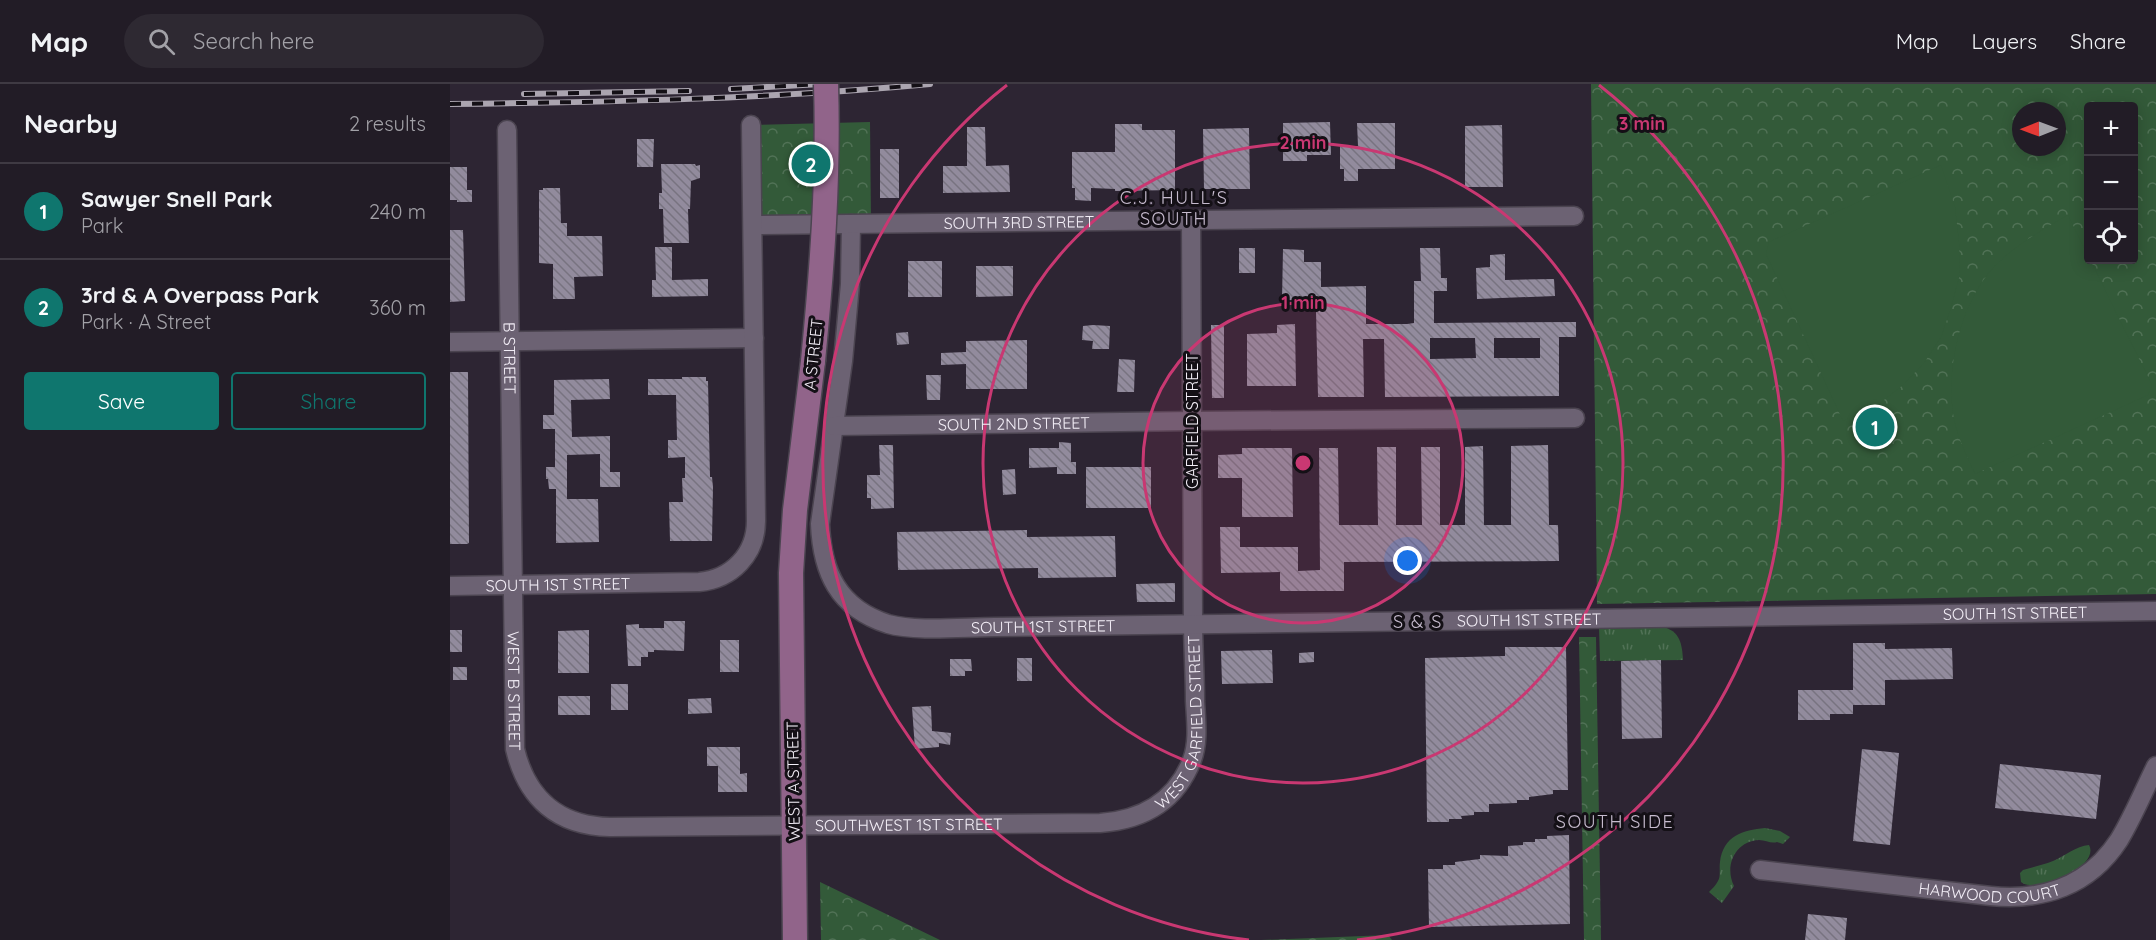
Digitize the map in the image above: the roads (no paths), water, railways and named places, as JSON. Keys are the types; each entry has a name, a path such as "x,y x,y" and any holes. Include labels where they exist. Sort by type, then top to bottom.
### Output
{"main road":[{"name":"A STREET","path":"791,623 793,530 821,279 826,193 826,84"},
{"name":"WEST A STREET","path":"791,623 795,940"}],"street":[{"path":"450,342 754,338 751,125"},
{"name":"B STREET","path":"507,130 513,585"},
{"name":"SOUTH 3RD STREET","path":"753,225 1574,216"},
{"name":"GARFIELD STREET","path":"1191,220 1193,622"},
{"name":"A STREET","path":"851,224 850,284 820,524 821,546 825,567 835,586 850,603 869,615"},
{"name":"SOUTH 1ST STREET","path":"450,586 699,582 714,580 735,568 752,545 756,527 754,338"},
{"name":"SOUTH 2ND STREET","path":"834,426 1575,418"},
{"name":"WEST B STREET","path":"513,585 515,749 522,774 535,794"},
{"name":"SOUTH 1ST STREET","path":"869,615 888,624 910,627 2156,611"},
{"name":"WEST GARFIELD STREET","path":"1147,812 1164,800 1176,786 1190,764 1195,750 1193,622"},
{"name":"HARWOOD COURT","path":"1760,870 2003,897 2046,894 2080,878 2108,855 2119,839 2156,766"},
{"name":"SOUTHWEST 1ST STREET","path":"535,794 553,811 585,826 610,827 1100,823 1125,820 1147,812"}],"railway":[{"path":"731,89 821,84"},
{"path":"450,104 630,101 930,84"},
{"path":"524,94 689,91"}],"place":[{"name":"3rd & A Overpass Park","path":"811,164"},
{"name":"Sawyer Snell Park","path":"1875,427"}],"district":[{"name":"C.J. HULL'S SOUTH","path":"1174,208"},
{"name":"S & S","path":"1418,622"},
{"name":"SOUTH SIDE","path":"1615,822"}]}
